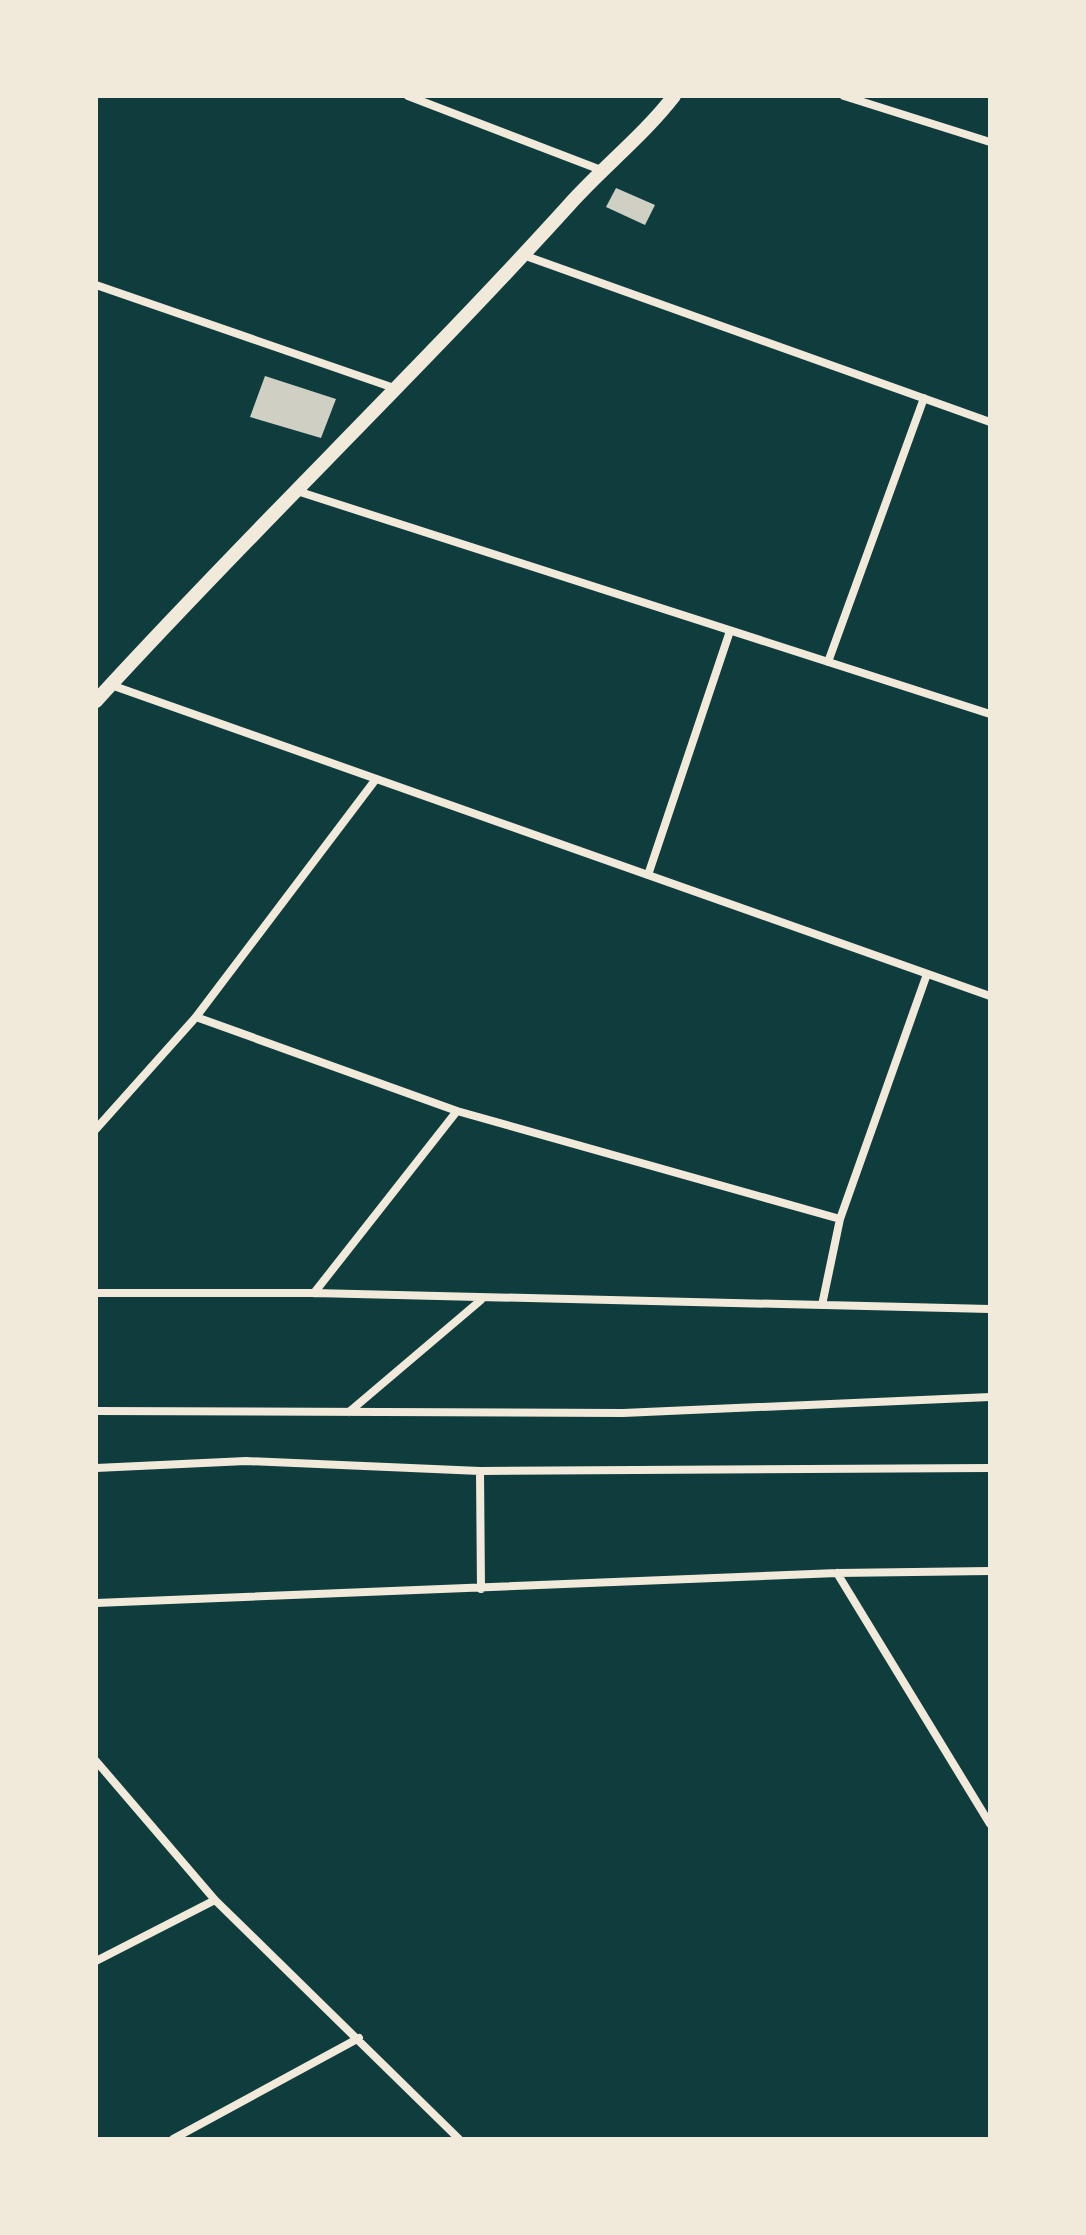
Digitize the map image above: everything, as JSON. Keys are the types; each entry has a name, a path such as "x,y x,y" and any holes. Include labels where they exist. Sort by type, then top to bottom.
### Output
{"street":[{"path":"408,96 601,170"},
{"path":"96,701 601,170 655,120 674,96"},
{"path":"844,96 990,142"},
{"path":"523,255 990,422"},
{"path":"96,285 394,388"},
{"path":"828,662 924,398"},
{"path":"297,491 990,714"},
{"path":"648,875 730,631"},
{"path":"111,685 990,996"},
{"path":"96,1129 196,1017 376,779"},
{"path":"822,1305 840,1219 927,974"},
{"path":"196,1017 457,1111 840,1219"},
{"path":"314,1293 457,1111"},
{"path":"96,1293 314,1293 990,1309"},
{"path":"349,1412 482,1299"},
{"path":"96,1411 623,1413 990,1397"},
{"path":"96,1468 246,1461 480,1471 990,1468"},
{"path":"480,1471 481,1589"},
{"path":"96,1603 837,1573 990,1571"},
{"path":"837,1573 990,1824"},
{"path":"96,1761 215,1900 459,2139"},
{"path":"96,1961 215,1900"},
{"path":"173,2139 359,2038"}],"building":[{"path":"616,188 655,205 645,225 606,207"},
{"path":"265,376 336,399 321,438 250,417"}]}
